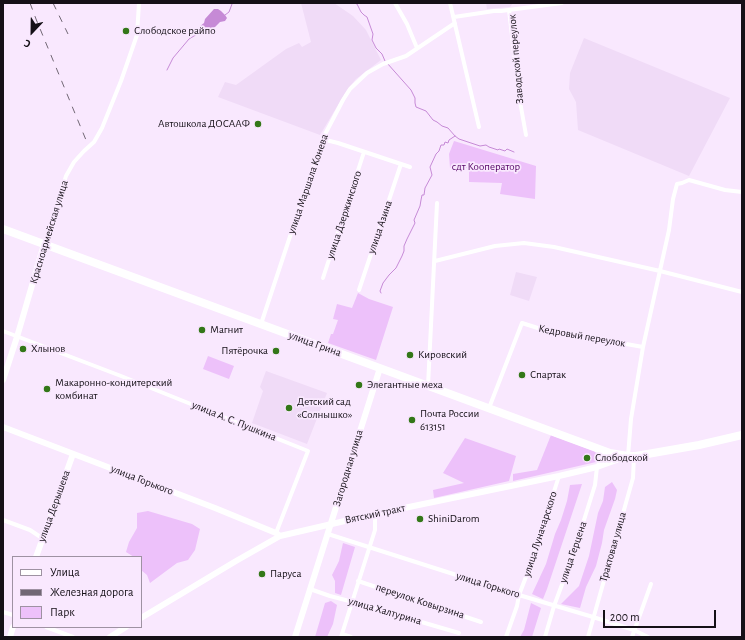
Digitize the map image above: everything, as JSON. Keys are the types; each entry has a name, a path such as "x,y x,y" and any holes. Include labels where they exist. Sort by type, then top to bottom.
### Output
{"highway":[{"name":"улица Грина","path":"3,229 610,453 631,456"},
{"path":"631,456 698,445 742,435"}],"main road":[{"name":"Красноармейская улица","path":"3,380 44,244"},
{"name":"Загородная улица","path":"295,637 380,368"},
{"name":"улица Горького","path":"3,427 215,508 278,535"},
{"path":"598,466 601,463 602,457 599,449"},
{"name":"улица Дерышева","path":"36,556 73,454"},
{"name":"Вятский тракт","path":"142,617 278,535 559,476 631,456"},
{"path":"110,637 124,628"}],"street":[{"name":"Красноармейская улица","path":"44,244 66,176 74,162 84,150 94,142 122,81 137,35 138,3"},
{"path":"395,3 407,24 417,48"},
{"path":"450,3 479,127"},
{"name":"Заводской переулок","path":"526,135 519,96 509,10 562,3"},
{"path":"454,17 509,10"},
{"name":"улица Маршала Конева","path":"261,324 322,139 342,100 350,89 367,73 386,62 406,56 455,23"},
{"path":"322,139 410,167"},
{"name":"улица Дзержинского","path":"323,278 364,152"},
{"name":"улица Азина","path":"359,290 402,164"},
{"path":"631,456 632,419 643,346 669,230 673,199 677,184 682,184 689,180 726,190 742,192"},
{"path":"428,386 437,203"},
{"path":"435,261 495,246 524,243 554,247 660,271 742,292"},
{"name":"Кедровый переулок","path":"489,409 522,323 544,330 643,346"},
{"name":"улица А. С. Пушкина","path":"3,331 121,376 308,451 278,535"},
{"name":"Трактовая улица","path":"588,637 633,478 631,456"},
{"name":"улица Герцена","path":"545,637 593,492 598,466"},
{"name":"улица Луначарского","path":"506,637 559,476"},
{"path":"350,637 341,636 370,548 375,530 375,514"},
{"path":"3,520 30,530 42,538"},
{"name":"улица Горького","path":"328,534 634,630 648,637"},
{"name":"переулок Ковырзина","path":"358,581 481,622"},
{"path":"632,637 650,584"},
{"name":"улица Халтурина","path":"310,589 459,633"},
{"path":"49,628 73,637"}],"shaded area":[{"path":"301,3 334,3 353,16 366,30 381,60 356,79 347,90 320,135 218,97 225,82 236,85 286,49 299,43 302,47 311,42"},
{"path":"486,3 513,3 510,7 487,9"},
{"path":"214,9 221,11 227,18 225,21 220,22 215,27 201,35 199,33 199,27 204,23 205,19"},
{"path":"584,38 730,98 689,176 578,130 576,102 569,89 570,73"},
{"path":"516,272 537,277 529,301 510,295"},
{"name":"Детский сад «Солнышко»","path":"266,371 327,393 307,444 252,423 263,391 260,387"}],"green space":[{"name":"сдт Кооператор","path":"454,141 536,166 535,199 500,194 502,183 469,182 469,168 450,168 449,154"},
{"path":"358,293 369,299 393,307 376,360 328,343 338,320 333,319 337,304 352,308"},
{"path":"208,356 234,366 229,379 203,369"},
{"path":"551,435 594,451 598,455 598,459 596,462 513,481 513,474 537,470"},
{"path":"465,438 516,456 509,481 434,498 433,490 464,483 443,473"},
{"path":"612,482 617,490 615,499 604,530 596,566 586,587 580,608 561,604 579,586 589,556 598,513 603,501 605,487"},
{"path":"582,484 543,599 532,594 546,564 567,501 570,485"},
{"path":"148,511 192,524 200,529 195,550 188,560 177,563 150,583 147,575 142,571 142,556 132,556 126,552 129,542 137,528 137,513"},
{"path":"343,543 355,547 341,595 335,593 335,581 332,575 339,561"},
{"path":"331,601 337,605 333,624 327,637 315,637 325,603"},
{"path":"531,603 541,608 532,637 520,637 524,630"}],"waterway":[{"path":"225,15 229,12 233,3"},
{"path":"355,3 361,12 367,17 373,34 372,40 385,61"},
{"path":"167,70 173,58 189,39 199,33"},
{"path":"387,63 411,90 415,98 416,107 426,111 433,120 448,128 459,139 480,146 486,145 498,150 505,151 507,149 514,152"},
{"path":"381,293 380,291 383,283 396,268 404,251 404,246 415,223 414,220 420,206 422,195 424,195 425,188 432,175 430,167 436,154 441,145 444,145 445,142 448,143 449,140 455,136"}],"railway":[{"path":"30,3 86,140"},
{"path":"53,3 68,34"}],"place":[{"name":"Слободское райпо","path":"126,31"},
{"name":"Автошкола ДОСААФ","path":"258,124"},
{"name":"Магнит","path":"202,330"},
{"name":"Хлынов","path":"23,349"},
{"name":"Пятёрочка","path":"276,351"},
{"name":"Кировский","path":"410,355"},
{"name":"Спартак","path":"522,375"},
{"name":"Элегантные меха","path":"359,385"},
{"name":"Макаронно-кондитерский комбинат","path":"47,389"},
{"name":"Детский сад «Солнышко»","path":"289,408"},
{"name":"Почта России 613151","path":"412,420"},
{"name":"Слободской","path":"587,458"},
{"name":"ShiniDarom","path":"420,519"},
{"name":"Паруса","path":"262,574"}]}
